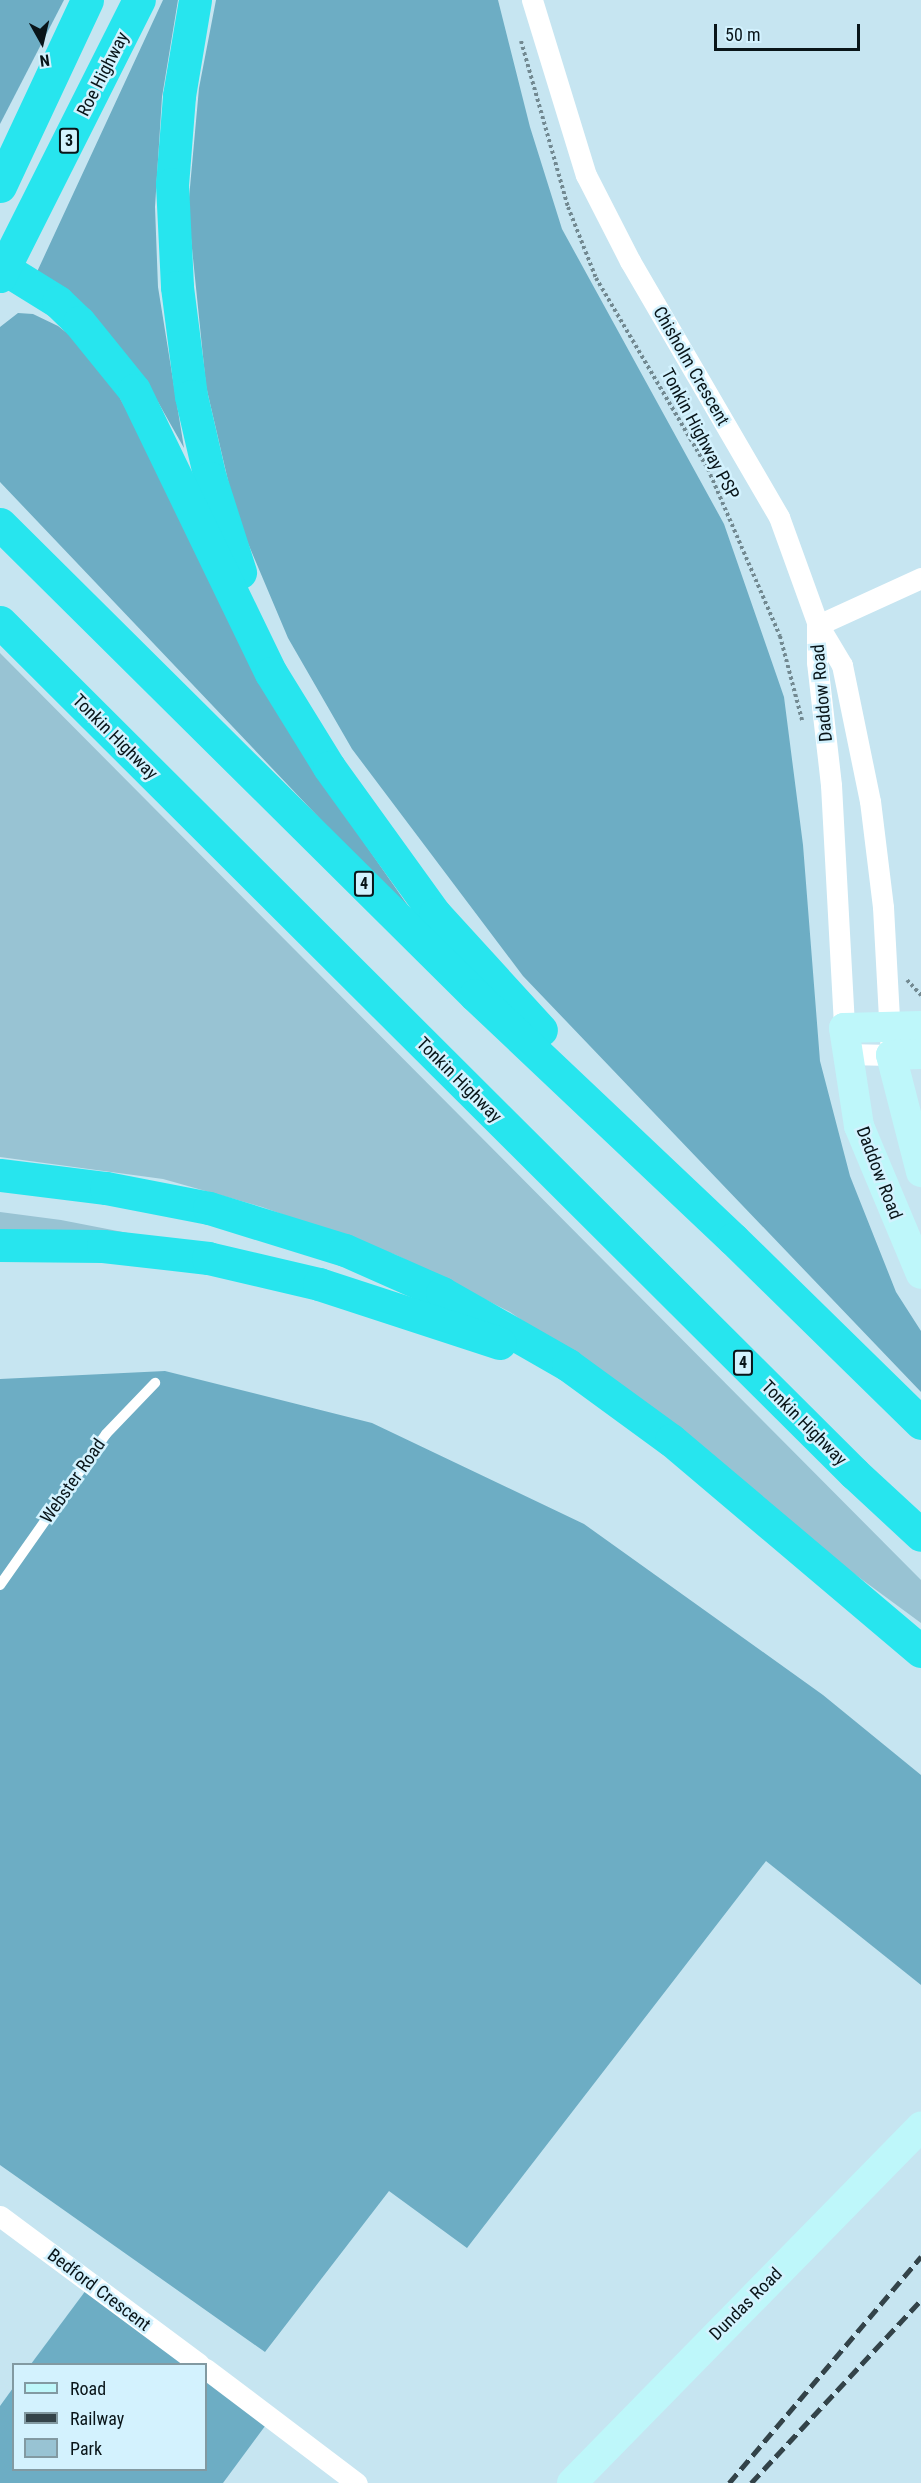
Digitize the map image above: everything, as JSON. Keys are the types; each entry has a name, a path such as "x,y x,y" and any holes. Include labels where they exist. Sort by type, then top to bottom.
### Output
{"highway":[{"path":"0,186 8,161 87,0"},
{"name":"Roe Highway","path":"1,270 139,0"},
{"path":"195,0 179,96 172,184 177,288 191,396 234,557 277,662 329,767"},
{"path":"1,270 41,290 72,315 99,342 134,390 271,674 329,767 435,914 733,1239"},
{"name":"4","path":"0,524 475,995 733,1239 921,1423"},
{"name":"Tonkin Highway","path":"0,622 854,1473 921,1535"},
{"path":"0,1175 106,1188 209,1208 345,1250 442,1293 568,1365 671,1440 921,1651"},
{"path":"0,1245 103,1246 208,1258 319,1284 568,1365"}],"main road":[{"path":"845,1041 891,1040 921,1026"},
{"path":"891,1040 921,1054"},
{"name":"Daddow Road","path":"891,1040 921,1172"},
{"name":"Daddow Road","path":"845,1041 859,1126 921,1274"},
{"name":"Dundas Road","path":"572,2483 921,2126"}],"street":[{"name":"Chisholm Crescent","path":"532,0 586,175 630,261 779,518 818,624"},
{"path":"818,624 921,578"},
{"name":"Daddow Road","path":"818,624 842,664 870,801 883,907 891,1040"},
{"name":"Daddow Road","path":"818,624 817,662 831,785 845,1041"},
{"name":"Bedford Crescent","path":"0,2216 198,2363"},
{"path":"207,2370 357,2483"}],"lane":[{"name":"Webster Road","path":"0,1585 106,1434 154,1383"}],"path":[{"name":"Tonkin Highway PSP","path":"520,34 568,207 596,278 708,469 780,636 803,725"}],"green space":[{"path":"0,653 921,1580 921,1623 781,1520 664,1419 510,1312 396,1255 262,1207 163,1179 0,1157"},
{"path":"0,1212 61,1220 133,1234 0,1243"}],"shaded area":[{"path":"0,0 64,0 0,124"},
{"path":"163,0 178,0 162,97 155,207 158,287 184,448 158,402 36,274"},
{"path":"216,0 498,0 530,127 562,229 724,524 784,697 803,845 820,1061 850,1176 896,1292 921,1331 921,1392 523,976 352,749 288,638 236,515 206,386 188,209 199,88"},
{"path":"18,313 33,314 58,326 76,340 113,385 340,808 422,926 0,482 0,327"},
{"path":"165,1371 372,1423 584,1524 823,1695 921,1775 921,1985 766,1861 467,2248 389,2191 265,2352 0,2165 0,1379"},
{"path":"95,2278 203,2363 32,2363"},
{"path":"207,2367 271,2418 223,2483 0,2483 0,2406 12,2389 12,2471 207,2471"}],"railway":[{"path":"729,2483 921,2257"},
{"path":"751,2483 921,2300"}]}
